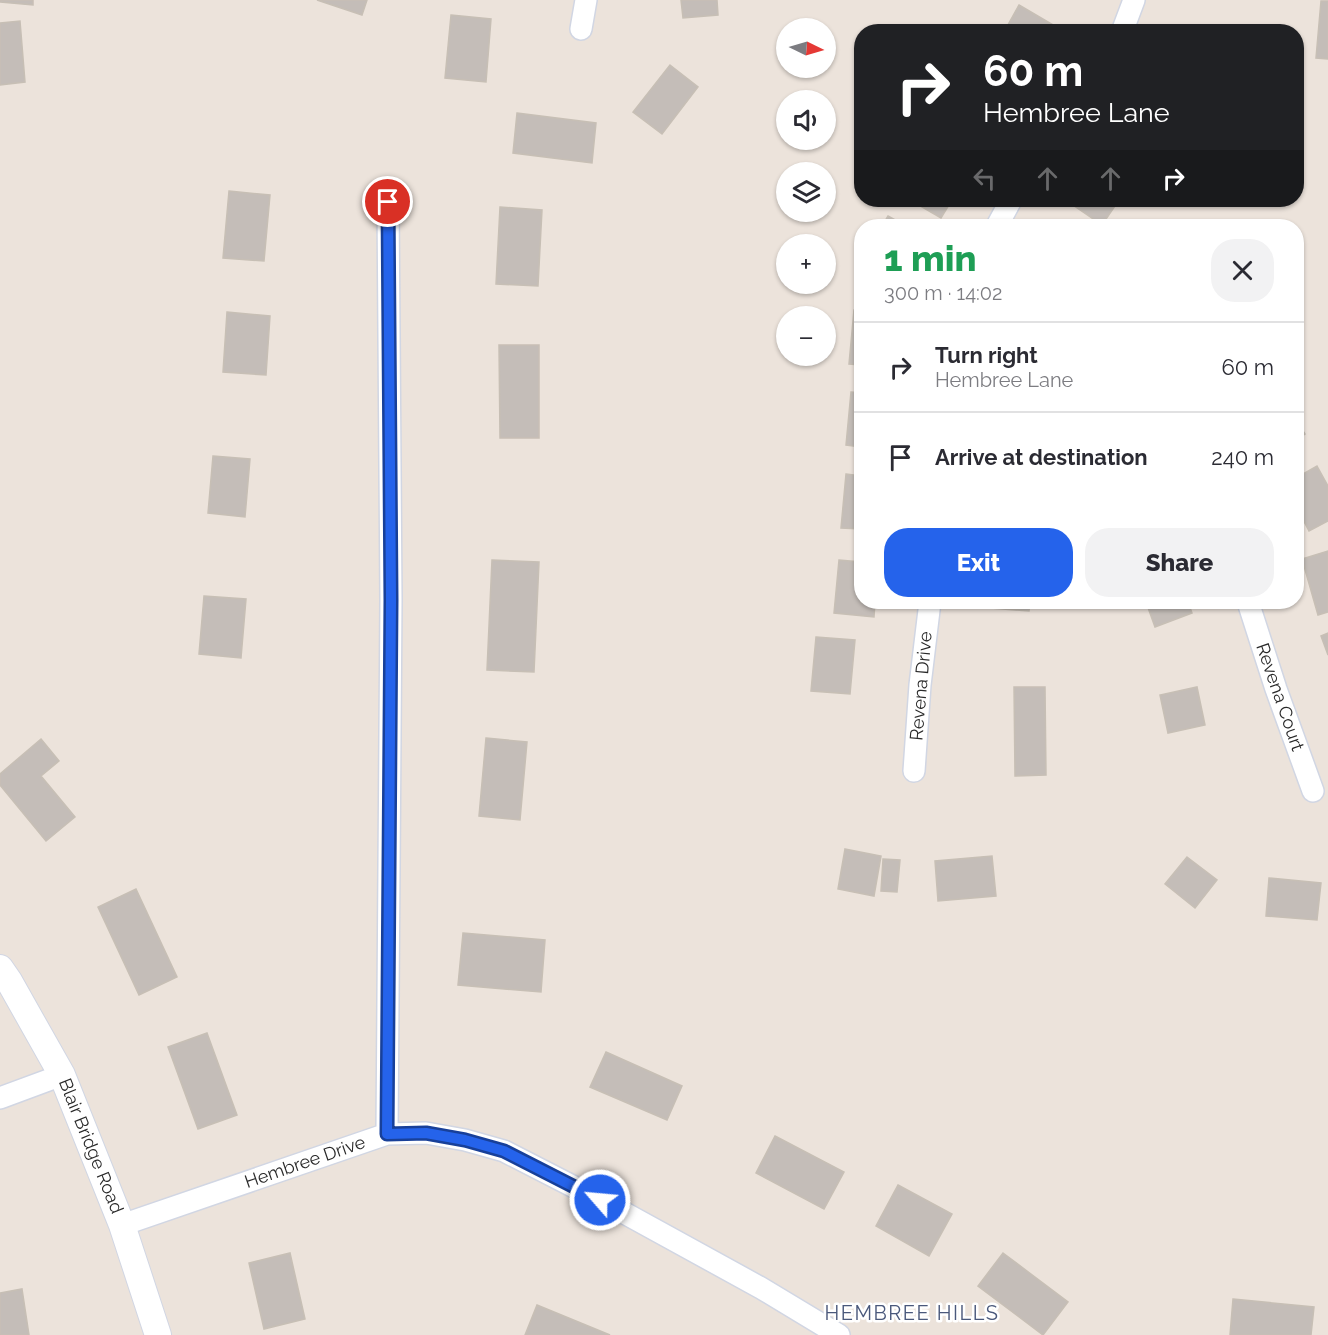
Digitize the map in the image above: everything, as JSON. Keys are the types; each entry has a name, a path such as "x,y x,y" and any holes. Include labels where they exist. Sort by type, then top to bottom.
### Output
{"street":[{"path":"581,29 586,0"},
{"path":"1125,24 1134,0"},
{"path":"387,1134 391,600 388,202"},
{"name":"Revena Drive","path":"914,771 920,685 929,609"},
{"name":"Revena Court","path":"1250,609 1313,792"},
{"name":"Blair Bridge Road","path":"0,968 62,1075 122,1225 158,1335"},
{"path":"0,1098 62,1075"},
{"name":"Hembree Drive","path":"122,1225 387,1134 426,1133 465,1140 504,1151 629,1215 761,1288 839,1335"}],"building":[{"path":"0,0 33,0 33,5 0,2"},
{"path":"317,0 367,0 362,15"},
{"path":"681,0 717,0 718,15 683,18"},
{"path":"1321,1 1328,1 1328,59 1316,58"},
{"path":"1019,5 1052,24 1008,24"},
{"path":"451,15 491,19 486,82 445,78"},
{"path":"20,21 25,82 0,85 0,23"},
{"path":"670,65 698,87 662,134 633,112"},
{"path":"517,113 596,123 592,163 513,153"},
{"path":"229,191 270,195 264,261 223,258"},
{"path":"500,207 542,210 538,286 496,284"},
{"path":"922,207 948,207 941,218"},
{"path":"1076,207 1114,207 1106,219 1093,219"},
{"path":"854,310 854,364 849,364"},
{"path":"227,312 270,316 266,375 223,372"},
{"path":"499,345 539,345 539,438 500,438"},
{"path":"851,392 854,392 854,446 846,445"},
{"path":"213,456 250,459 245,517 208,513"},
{"path":"1317,466 1328,486 1328,521 1309,531 1304,521 1304,473"},
{"path":"846,474 854,475 854,529 841,528"},
{"path":"1328,551 1328,612 1318,615 1304,566 1304,558"},
{"path":"492,560 539,562 534,672 487,670"},
{"path":"839,560 854,561 854,609 875,609 874,617 834,613"},
{"path":"204,596 246,599 241,658 199,654"},
{"path":"1004,609 1029,609 1029,611"},
{"path":"1149,609 1191,609 1192,613 1155,627"},
{"path":"1328,633 1328,655 1321,636"},
{"path":"816,637 855,640 850,694 811,691"},
{"path":"1014,687 1045,687 1046,775 1015,776"},
{"path":"1197,687 1205,725 1168,733 1160,695"},
{"path":"486,738 527,742 520,820 479,816"},
{"path":"41,739 59,761 41,776 75,817 46,841 0,785 0,774"},
{"path":"845,849 881,856 874,896 838,889"},
{"path":"992,856 996,896 938,901 935,861"},
{"path":"1187,857 1217,880 1195,908 1165,884"},
{"path":"883,859 900,860 897,892 881,891"},
{"path":"1269,878 1321,883 1317,920 1266,916"},
{"path":"136,889 177,977 139,995 98,907"},
{"path":"463,933 545,940 541,992 458,985"},
{"path":"207,1033 237,1115 198,1129 168,1047"},
{"path":"606,1052 682,1086 667,1120 590,1087"},
{"path":"775,1136 844,1172 824,1209 756,1173"},
{"path":"898,1185 952,1214 929,1256 876,1226"},
{"path":"290,1253 305,1319 264,1329 249,1263"},
{"path":"1003,1253 1068,1302 1043,1335 978,1286"},
{"path":"22,1289 29,1335 0,1335 0,1293"},
{"path":"1233,1299 1314,1307 1311,1335 1230,1335"},
{"path":"537,1305 610,1335 525,1335"}],"district":[{"name":"HEMBREE HILLS","path":"912,1313"}],"route":[{"path":"388,202 391,600 387,1134 426,1133 465,1140 504,1151 600,1200"}]}
